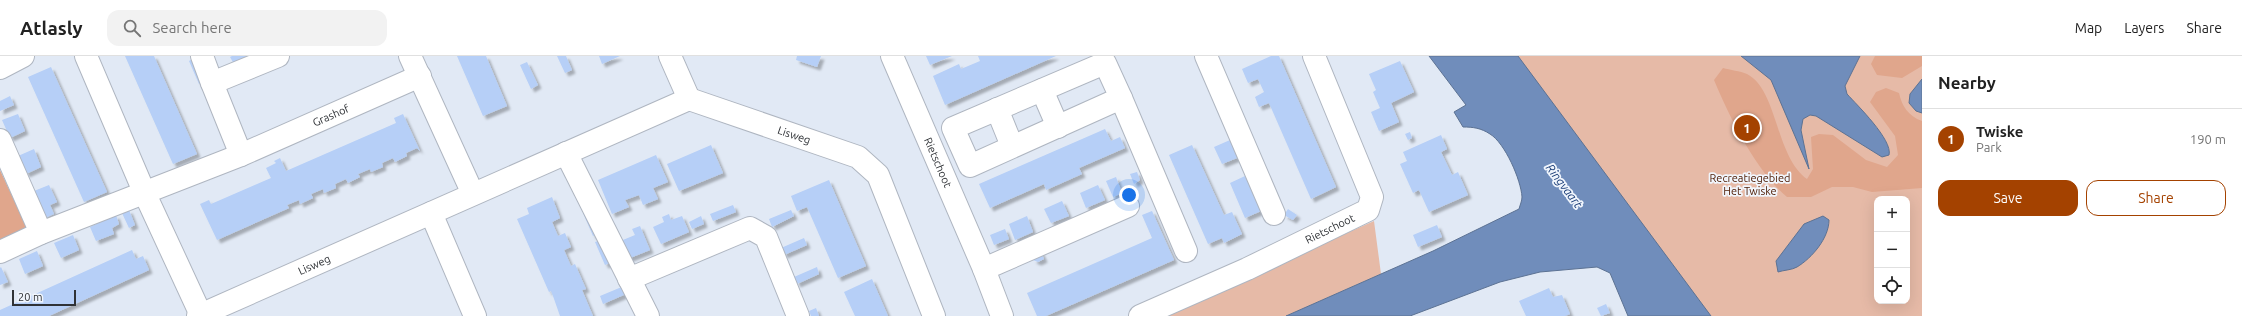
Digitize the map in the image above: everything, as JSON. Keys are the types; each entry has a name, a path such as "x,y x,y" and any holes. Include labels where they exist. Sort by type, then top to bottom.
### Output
{"street":[{"path":"0,68 23,56"},
{"path":"86,56 199,315"},
{"path":"202,56 241,155"},
{"path":"212,83 278,56"},
{"path":"410,56 473,194"},
{"path":"670,56 689,99"},
{"name":"Rietschoot","path":"892,56 984,269 1002,316"},
{"path":"1206,56 1274,214"},
{"name":"Rietschoot","path":"1140,316 1247,269 1368,210 1372,197 1314,56"},
{"path":"1121,98 970,166 953,128 1042,90 1104,60 1121,98 1186,251"},
{"name":"Grashof","path":"0,252 41,233 145,194 241,155 420,76"},
{"path":"1042,90 1058,126"},
{"name":"Lisweg","path":"199,315 689,99 858,157 878,175 934,316"},
{"path":"997,109 1012,146"},
{"path":"0,140 41,233"},
{"path":"566,153 648,316"},
{"path":"984,269 1128,206"},
{"path":"431,213 475,316"},
{"path":"629,279 750,228 766,237 798,316"}],"green space":[{"name":"Recreatiegebied Het Twiske","path":"1491,56 1922,56 1922,316 1688,316"},
{"path":"1374,221 1381,274 1286,316 1160,316"}],"shaded area":[{"path":"1875,56 1922,56 1922,66 1902,78 1877,75 1871,64"},
{"path":"1723,68 1747,74 1757,82 1765,94 1771,108 1788,155 1797,169 1807,179 1813,169 1811,137 1819,134 1833,135 1866,160 1887,167 1898,155 1895,136 1870,102 1876,92 1886,88 1899,93 1906,110 1922,121 1922,188 1872,192 1853,187 1832,187 1811,197 1787,197 1754,159 1728,111 1714,80"},
{"path":"0,170 28,230 0,243"}],"water":[{"name":"Ringvaart","path":"1429,56 1518,56 1711,316 1628,316 1610,273 1597,267 1540,272 1500,282 1410,316 1286,316 1433,251 1519,209 1522,198 1519,181 1506,153 1496,139 1490,134 1477,128 1463,127 1454,112 1466,105"},
{"path":"1741,56 1860,56 1845,86 1847,94 1866,114 1880,132 1886,141 1889,149 1889,155 1882,157 1816,116 1810,115 1803,119 1801,130 1809,169 1771,80"},
{"path":"1922,79 1922,113 1916,111 1909,103 1910,94"},
{"path":"1823,216 1829,220 1826,234 1819,247 1797,267 1778,272 1776,261 1804,224"}],"building":[{"path":"125,56 154,56 197,154 173,164"},
{"path":"232,56 251,56 234,64 230,57"},
{"path":"457,56 486,56 507,106 483,116"},
{"path":"557,56 566,56 572,70 565,73"},
{"path":"599,56 620,56 602,64"},
{"path":"797,56 821,56 817,67 796,60"},
{"path":"926,56 952,56 930,65"},
{"path":"978,56 1056,56 945,105 933,76 959,64 961,69 980,61"},
{"path":"1271,56 1279,56 1336,187 1311,199 1269,103 1259,107 1255,97 1264,92 1258,79 1248,83 1242,69"},
{"path":"196,57 206,81 199,84 189,61"},
{"path":"1400,61 1414,92 1391,103 1399,122 1379,131 1371,112 1380,108 1373,92 1376,90 1369,74"},
{"path":"527,62 538,85 531,89 520,65"},
{"path":"51,67 107,192 84,202 28,77"},
{"path":"10,96 14,105 0,111 0,101"},
{"path":"18,114 25,131 10,138 2,120"},
{"path":"403,114 420,151 417,148 406,153 407,156 395,162 393,158 382,163 383,167 371,172 370,169 358,174 360,177 348,183 346,179 335,184 336,188 324,193 323,189 311,194 313,198 300,204 299,200 287,205 289,208 217,240 200,204 209,200 211,204 271,178 266,168 276,163 274,161 280,158 286,171 396,123 394,118"},
{"path":"1105,129 1111,141 1120,137 1125,148 1079,168 1082,174 1046,190 1044,184 990,208 979,184"},
{"path":"1410,132 1412,138 1408,140 1405,134"},
{"path":"1441,135 1447,149 1441,152 1452,175 1458,172 1468,195 1429,212 1419,190 1413,193 1400,164 1407,161 1403,152"},
{"path":"1230,140 1237,158 1222,164 1214,147"},
{"path":"711,145 723,173 679,191 667,164"},
{"path":"1192,145 1224,215 1232,212 1242,234 1224,243 1222,238 1208,244 1169,155"},
{"path":"34,149 41,167 26,174 18,156"},
{"path":"656,155 668,182 653,188 658,199 643,205 639,195 625,200 629,207 612,214 598,180"},
{"path":"1137,172 1140,180 1134,184 1130,174"},
{"path":"1245,176 1261,211 1245,218 1230,183"},
{"path":"1116,177 1122,193 1113,197 1106,181"},
{"path":"829,180 866,266 838,278 807,207 797,211 791,196"},
{"path":"49,185 57,202 50,205 54,214 45,218 34,191"},
{"path":"1098,185 1105,200 1086,208 1080,193"},
{"path":"552,197 560,218 552,222 558,236 565,233 571,247 564,250 571,266 575,264 586,289 582,290 593,316 560,316 551,291 549,292 517,219 529,214 527,208"},
{"path":"1062,201 1069,216 1051,223 1044,209"},
{"path":"733,205 736,212 713,221 710,214"},
{"path":"1288,209 1297,215 1293,220 1284,215"},
{"path":"129,210 135,225 129,228 122,213"},
{"path":"590,210 600,233 593,236 583,213"},
{"path":"791,210 794,216 772,227 769,219"},
{"path":"1152,211 1174,260 1046,316 1037,316 1027,293 1152,238 1142,215"},
{"path":"669,214 671,220 682,216 689,232 661,244 653,227 664,222 662,217"},
{"path":"116,215 119,224 112,228 114,234 96,241 90,227"},
{"path":"701,216 704,224 692,229 689,222"},
{"path":"1027,216 1033,232 1015,240 1009,224"},
{"path":"1437,225 1442,237 1418,247 1413,235"},
{"path":"640,226 650,250 625,260 618,242 635,235 632,229"},
{"path":"1005,229 1009,239 994,245 990,235"},
{"path":"73,235 79,250 61,258 54,243"},
{"path":"804,238 807,245 784,255 781,248"},
{"path":"603,239 612,262 605,265 595,242"},
{"path":"132,250 136,259 143,256 149,270 49,316 0,316 0,310"},
{"path":"1040,250 1044,259 1038,262 1033,260"},
{"path":"37,251 43,266 25,274 19,259"},
{"path":"1,267 8,282 0,285 0,268"},
{"path":"817,267 819,274 797,284 794,277"},
{"path":"872,279 888,316 855,316 844,292"},
{"path":"624,286 626,294 603,304 600,296"},
{"path":"1549,288 1553,297 1562,295 1570,314 1565,316 1526,316 1519,301"},
{"path":"1606,304 1610,313 1601,316 1597,308"},
{"path":"816,308 819,316 811,316 809,311"}],"place":[{"name":"Twiske","path":"1747,128"}]}
